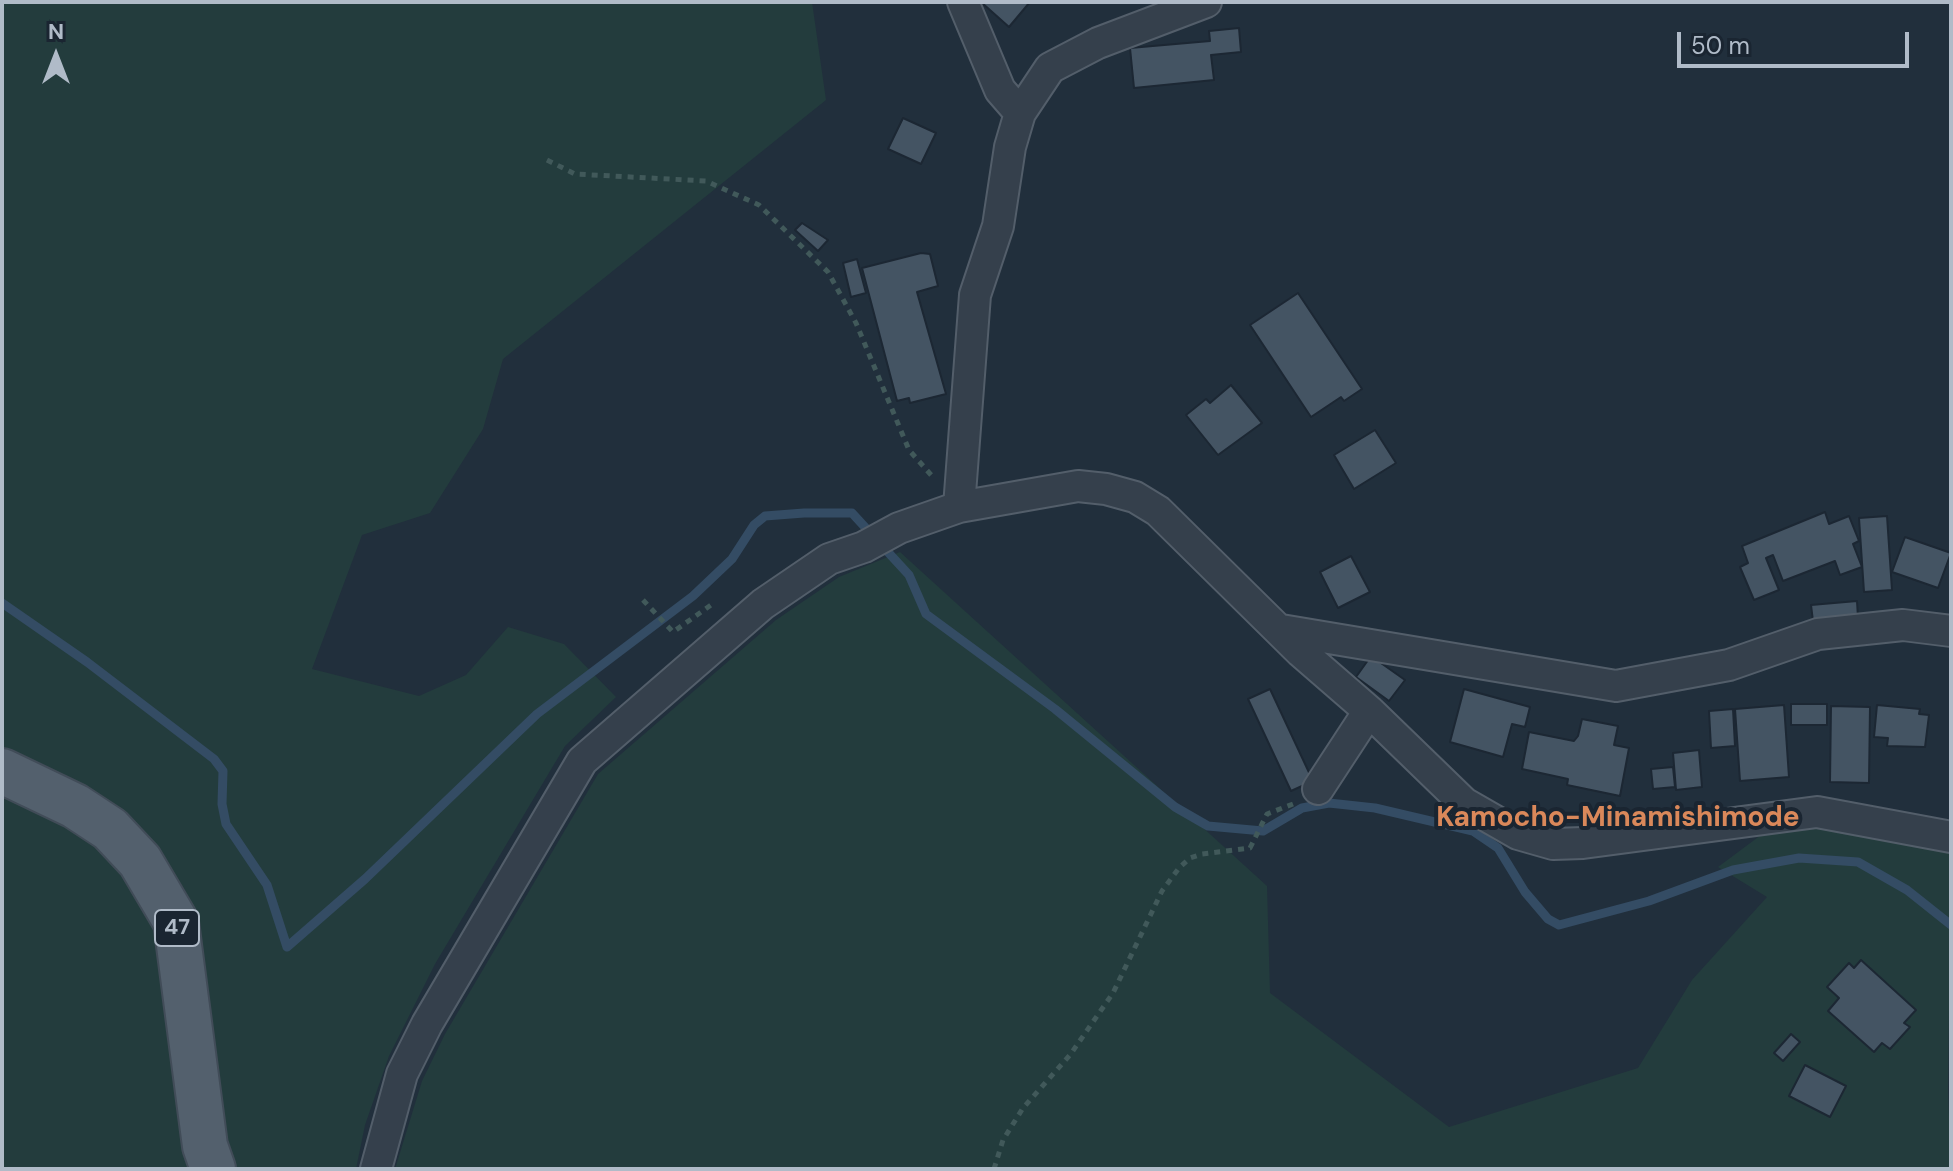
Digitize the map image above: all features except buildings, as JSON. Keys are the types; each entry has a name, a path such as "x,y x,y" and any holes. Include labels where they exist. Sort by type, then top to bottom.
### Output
{"main road":[{"name":"47","path":"2,771 75,806 110,829 140,861 176,922 205,1146 213,1169"}],"street":[{"path":"963,2 1000,90 1020,113"},
{"path":"959,507 975,295 998,226 1010,147 1020,113 1050,68 1098,43 1206,2"},
{"path":"376,1169 402,1074 427,1024 582,761 763,604 829,559 864,547 899,528 959,507 1078,486 1135,497 1158,511 1464,803 1518,834 1553,844 1629,838 1817,812 1951,837"},
{"path":"1281,630 1616,686 1729,665 1818,634 1903,625 1951,631"},
{"path":"1318,789 1369,711"}],"path":[{"path":"547,160 575,174 706,181 759,205 828,272 856,323 909,450 959,507"},
{"path":"643,600 670,628"},
{"path":"994,1169 1003,1140 1023,1108 1070,1055 1113,993 1162,891 1179,868 1190,858 1202,854 1241,852 1256,840 1267,814 1308,797 1318,789"}],"green space":[{"path":"2,2 812,2 826,100 503,359 483,429 430,513 362,535 312,669 419,696 466,675 508,627 564,644 616,697 565,746 435,964 389,1056 365,1125 356,1169 232,1169 223,1140 198,923 185,890 155,850 2,756"},
{"path":"900,552 1267,886 1270,993 1449,1127 1638,1068 1692,980 1767,897 1718,867 1765,832 1817,826 1951,851 1948,1090 1951,1169 395,1169 422,1081 445,1034 598,774 776,620 839,577"},
{"path":"2,788 55,816 94,844 123,871 142,898 163,949 189,1169 2,1169"}],"waterway":[{"path":"2,603 87,662 214,759 223,771 222,804 226,824 267,885 287,947 365,879 537,714 693,596 732,559 754,525 765,516 804,513 852,513 909,575 926,614 1055,709 1175,807 1208,826 1263,831 1302,808 1329,803 1375,808 1473,831 1498,848 1525,892 1548,919 1559,925 1649,901 1733,870 1799,858 1858,862 1907,890 1951,925"}],"district":[{"name":"Kamocho-Minamishimode","path":"1618,819"}]}
